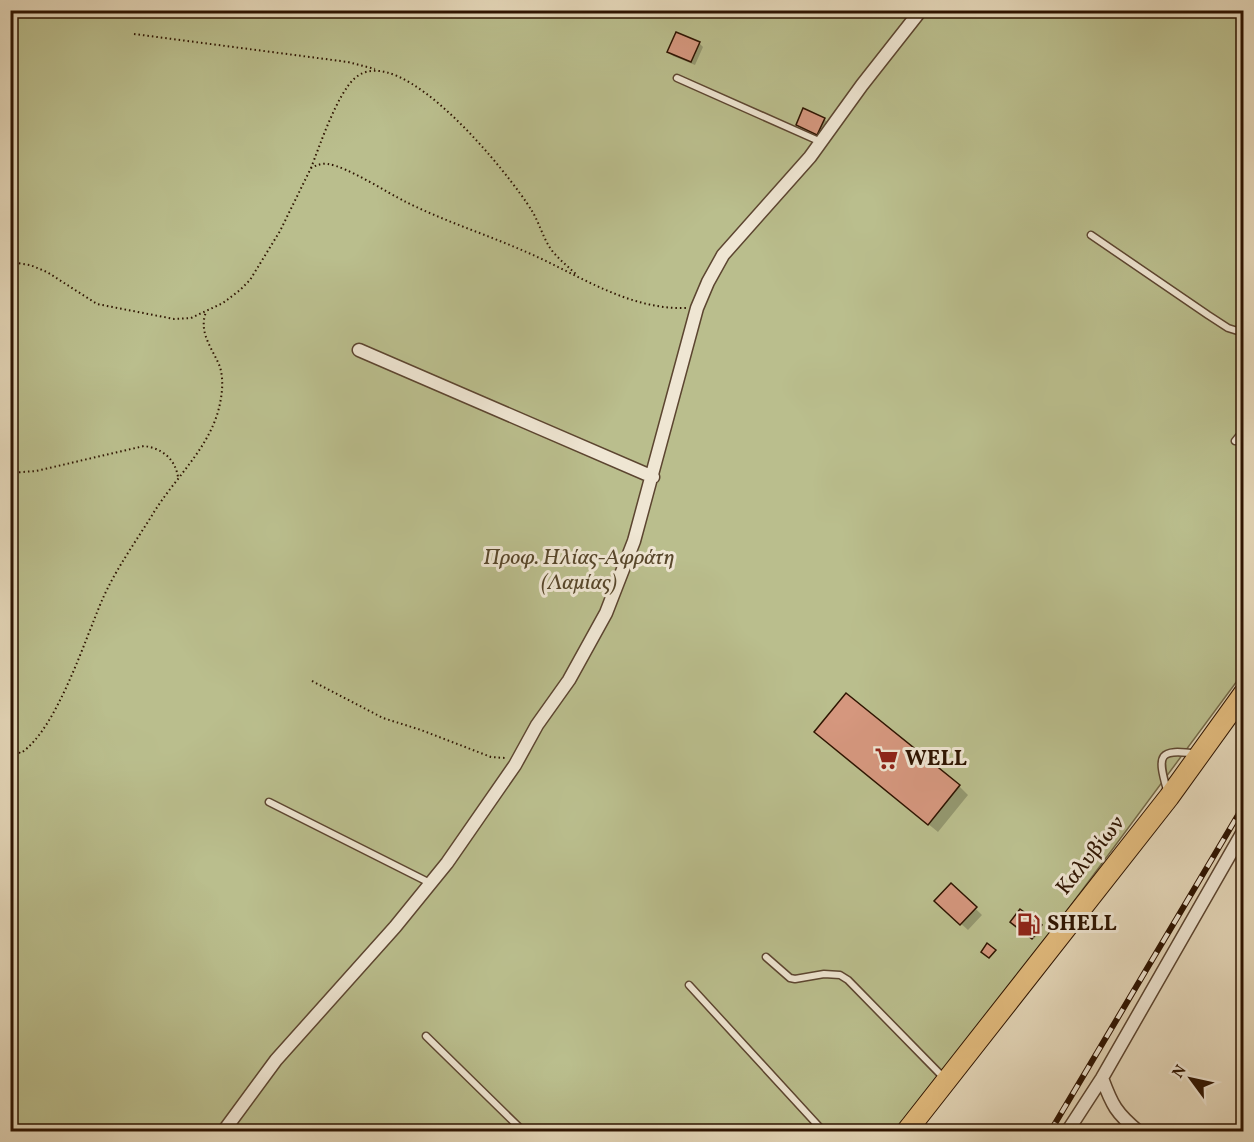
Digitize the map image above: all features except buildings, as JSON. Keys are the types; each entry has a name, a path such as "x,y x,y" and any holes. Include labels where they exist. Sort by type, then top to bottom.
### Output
{"main road":[{"name":"Καλυβίων","path":"906,1131 1169,797 1244,693"}],"street":[{"path":"223,1131 276,1060 395,927 430,883 462,841 569,680 606,613 634,542 697,308 708,282 723,255 820,142 921,10"},
{"path":"359,350 653,477"},
{"path":"1067,1131 1102,1078 1244,830"},
{"path":"1102,1078 1111,1102 1120,1114 1139,1131"}],"lane":[{"path":"676,78 820,142"},
{"path":"1091,235 1228,328 1244,333"},
{"path":"1235,441 1244,430"},
{"path":"1169,797 1161,767 1162,760 1167,753 1174,751 1201,755"},
{"path":"269,802 430,883"},
{"path":"766,957 790,978 824,974 840,975 848,980 947,1080"},
{"path":"689,985 824,1131"},
{"path":"426,1036 524,1131"}],"path":[{"path":"134,34 348,62 400,76 420,88 485,150 533,212 552,251 579,277"},
{"path":"10,262 30,265 47,272 97,304 174,319 191,318 206,312 240,290 250,280 280,231 347,87 362,73 378,70"},
{"path":"311,168 318,164 342,168 409,204 528,252 599,287 642,303 661,307 697,308"},
{"path":"10,751 21,753 31,746 42,732 81,654 115,574 166,492 194,458 208,436 219,410 223,387 220,369 204,331 202,321 206,312"},
{"path":"10,473 36,471 144,446 155,448 166,454 174,464 178,478"},
{"path":"312,681 383,718 491,757 506,758 520,755"}],"green space":[{"name":"Προφ. Ηλίας-Αφράτη (Λαμίας)","path":"10,11 1243,11 1243,673 1000,1001 896,1131 11,1131"}],"railway":[{"path":"1050,1132 1244,805"}],"place":[{"name":"WELL","path":"887,759"},
{"name":"SHELL","path":"1029,924"}]}
